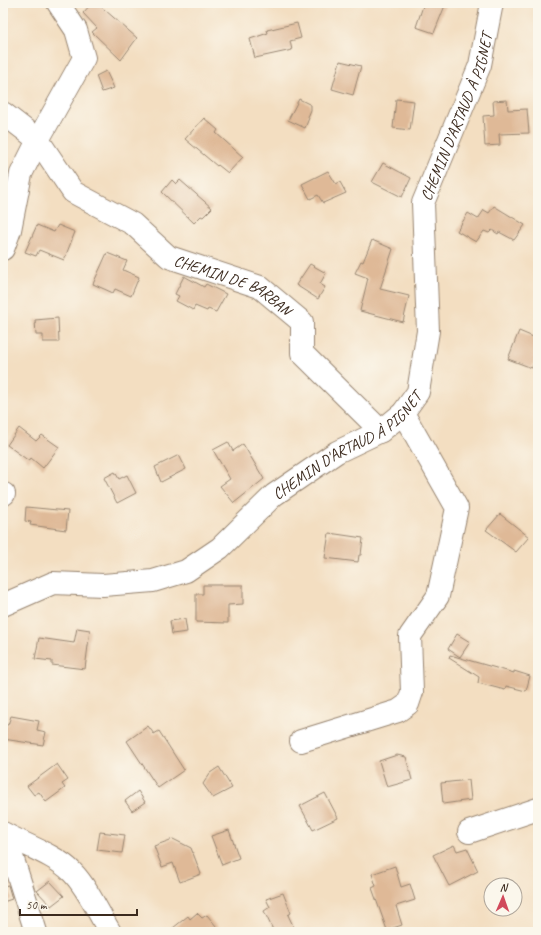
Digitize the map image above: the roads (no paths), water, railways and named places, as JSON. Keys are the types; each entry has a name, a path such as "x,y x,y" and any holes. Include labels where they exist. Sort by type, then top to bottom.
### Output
{"street":[{"path":"3,249 10,230 21,174 38,140 84,58 76,30 58,3"},
{"name":"CHEMIN D'ARTAUD À PIGNET","path":"3,605 53,583 103,584 153,581 186,571 220,548 274,495 337,452 380,431 403,413 418,392 428,331 423,203 480,65 492,3"},
{"name":"CHEMIN DE BARBAN","path":"3,113 38,140 73,192 133,224 169,257 260,287 302,322 302,353 380,431"},
{"path":"300,740 398,711 408,704 412,692 410,636 438,596 457,508 403,413"},
{"path":"468,832 538,809"},
{"path":"7,835 9,848 36,932"},
{"path":"7,835 57,861 72,872 84,887 110,932"}]}
